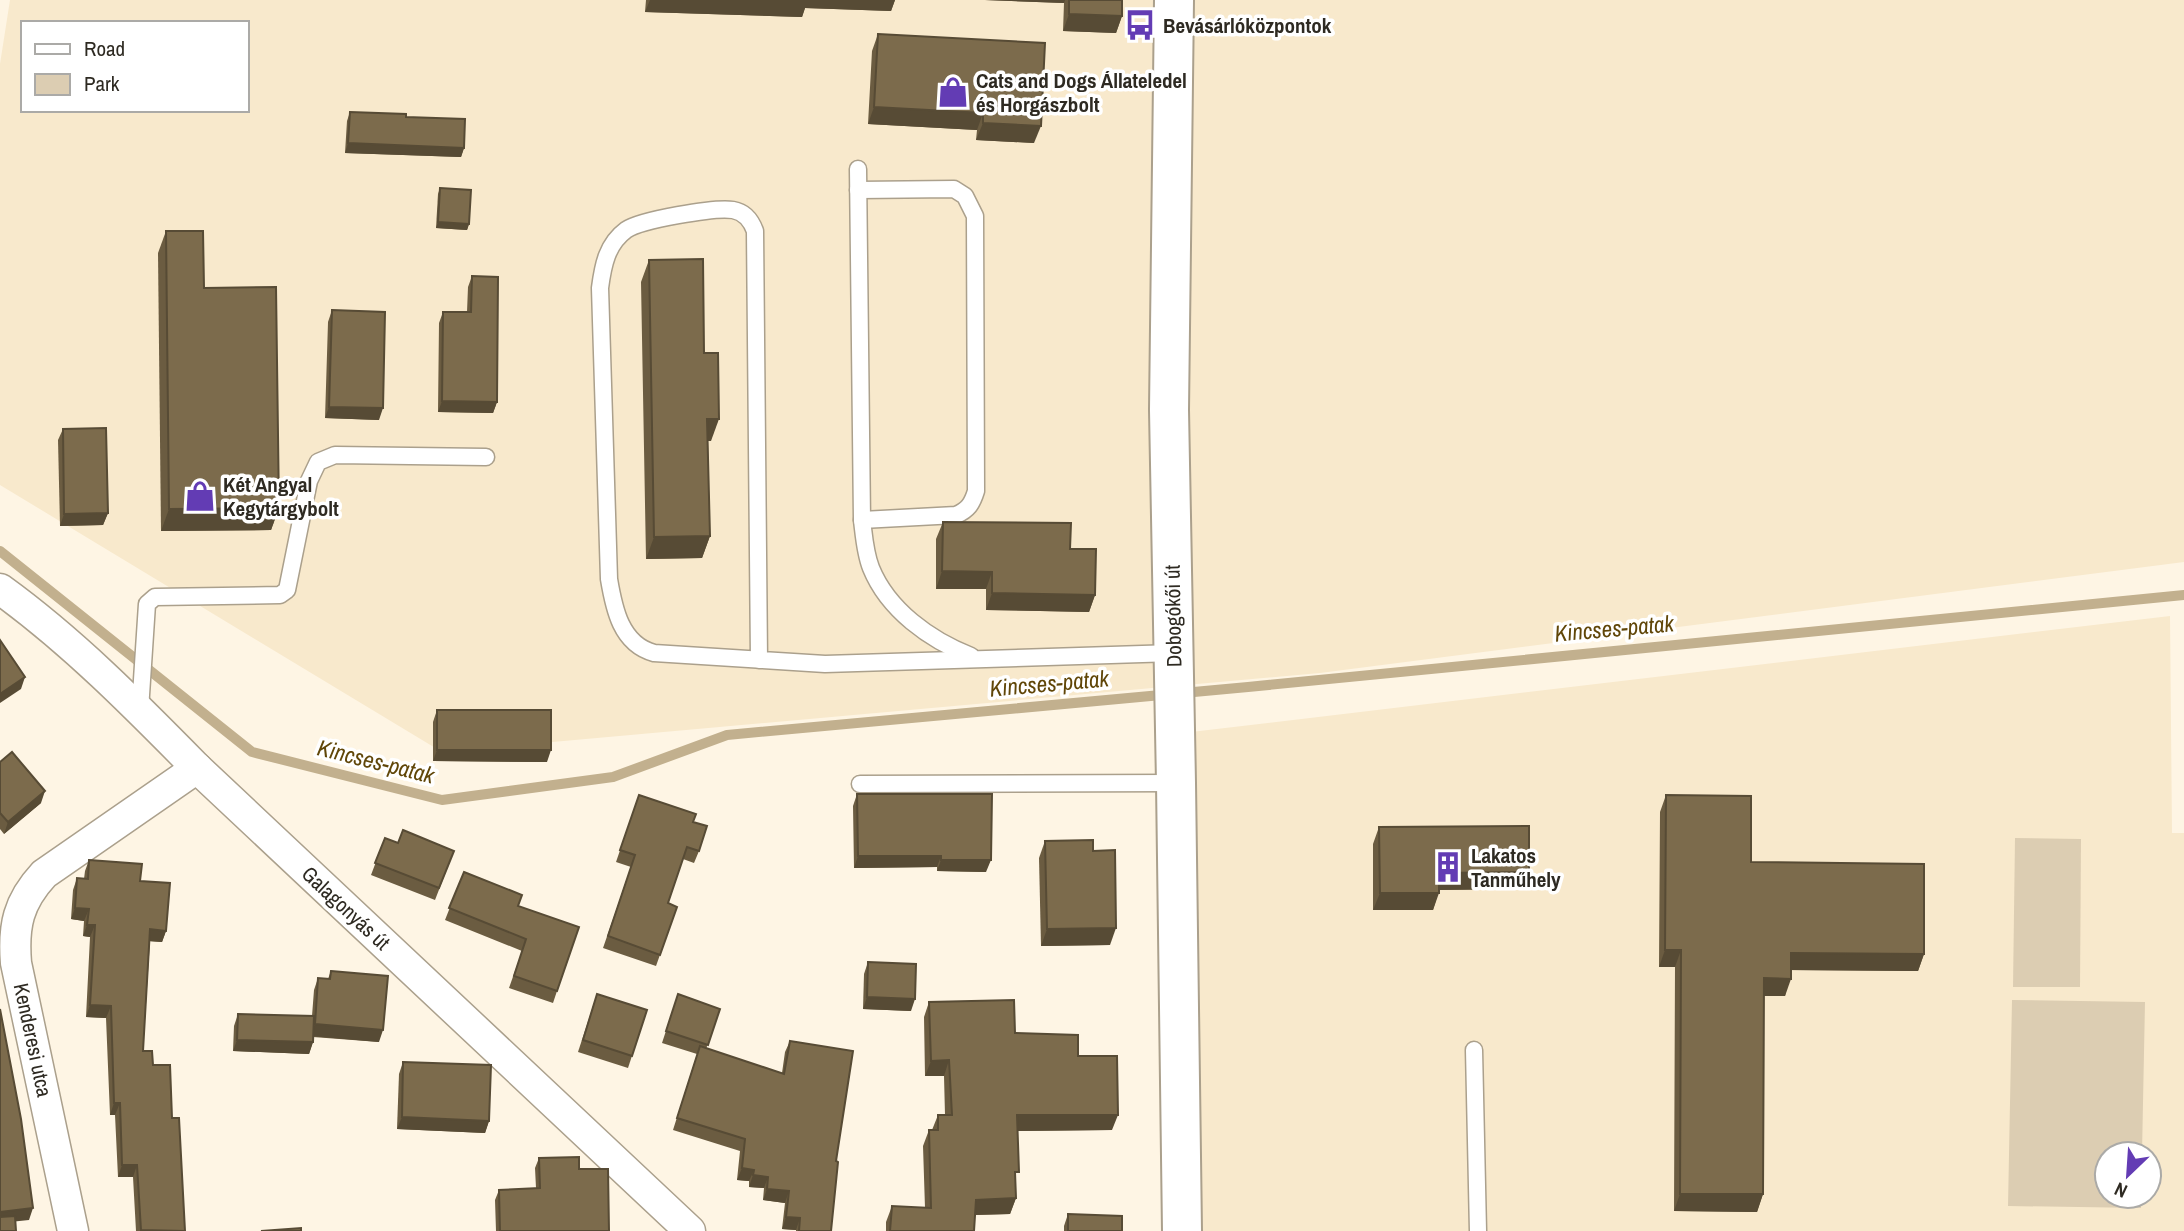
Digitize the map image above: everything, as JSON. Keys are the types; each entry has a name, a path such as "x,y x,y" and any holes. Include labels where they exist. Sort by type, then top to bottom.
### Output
{"main road":[{"name":"Dobogókői út","path":"1174,0 1168,410 1177,783 1182,1231"}],"street":[{"name":"Galagonyás út","path":"0,589 41,619 140,710 197,768 690,1231"},
{"name":"Kenderesi utca","path":"73,1231 16,963 14,937 21,909 30,890 44,874 197,768"}],"lane":[{"path":"858,169 862,520 870,567 891,601 923,631 936,641 977,658"},
{"path":"858,191 954,189 965,196 975,216 976,491 973,501 969,508 956,515 862,520"},
{"path":"759,660 755,231 747,217 732,210 715,210 639,223 626,230 607,251 600,288 609,579 615,611 625,632 640,649 654,653 759,660 825,664 977,658 1174,682"},
{"path":"140,710 147,604 155,597 280,595 287,590 309,481 318,462 335,455 486,457"},
{"path":"860,784 1177,783"},
{"path":"1474,1050 1478,1231"}],"shaded area":[{"path":"10,0 2184,0 2184,562 1320,673 442,752 0,485 0,64"},
{"path":"2170,616 2172,833 2184,833 2184,1231 1182,1231 1174,734"}],"green space":[{"path":"2015,838 2081,839 2080,987 2013,987"},
{"path":"2012,1000 2145,1002 2142,1140 2093,1140 2093,1207 2008,1206"}],"building":[{"path":"1069,0 1122,0 1122,16 1069,14"},
{"name":"Cats and Dogs Állateledel és Horgászbolt","path":"878,34 1045,43 1041,126 983,123 983,113 874,107"},
{"path":"350,112 465,119 464,148 348,143"},
{"path":"440,188 471,190 469,224 438,222"},
{"path":"166,231 203,231 204,288 276,287 279,508 169,509"},
{"path":"703,259 704,353 718,353 719,419 707,419 710,536 654,537 649,260"},
{"path":"472,276 498,277 497,402 442,401 443,312 471,312"},
{"path":"332,310 385,312 383,408 329,407"},
{"path":"106,428 108,513 64,514 63,429"},
{"path":"943,522 1071,523 1070,549 1096,549 1095,595 992,593 992,572 942,571"},
{"path":"0,640 25,677 0,694"},
{"path":"437,710 551,710 551,750 437,750"},
{"path":"12,752 45,791 8,822 0,813 0,762"},
{"path":"857,794 992,794 991,860 941,860 941,856 858,856"},
{"path":"639,795 696,814 693,822 707,826 699,851 687,847 668,903 677,907 660,955 608,936 635,855 620,850"},
{"path":"1666,795 1751,796 1751,862 1924,864 1924,954 1791,953 1791,979 1764,978 1763,1194 1680,1194 1681,950 1665,950"},
{"name":"Lakatos Tanműhely","path":"1529,826 1529,872 1439,873 1439,893 1380,893 1379,827"},
{"path":"403,830 454,851 439,888 375,863 385,838 398,843"},
{"path":"1093,840 1093,851 1115,850 1116,928 1047,929 1045,841"},
{"path":"89,860 142,864 140,881 170,883 166,931 150,929 143,1051 152,1051 153,1065 170,1065 172,1118 179,1118 185,1231 141,1230 137,1165 122,1165 120,1103 114,1103 111,1006 90,1005 95,925 87,925 89,909 75,908 77,878 88,879"},
{"path":"464,872 522,895 518,906 579,927 557,991 514,976 526,939 449,908"},
{"path":"868,962 916,964 915,999 867,997"},
{"path":"331,971 388,976 383,1030 315,1024 318,978 330,979"},
{"path":"597,994 647,1010 632,1056 583,1040"},
{"path":"678,994 720,1009 708,1045 666,1031"},
{"path":"1014,1000 1015,1033 1078,1035 1078,1056 1117,1056 1118,1115 1017,1115 1019,1172 1015,1172 1016,1198 976,1200 974,1231 890,1231 892,1206 931,1208 929,1130 938,1130 938,1115 952,1115 949,1060 931,1061 929,1002"},
{"path":"0,1009 21,1119 33,1208 0,1212"},
{"path":"238,1014 314,1016 313,1042 237,1040"},
{"path":"790,1041 853,1051 836,1161 831,1231 799,1231 800,1218 786,1217 789,1191 767,1189 768,1177 753,1175 754,1170 742,1168 745,1139 677,1118 700,1046 784,1074"},
{"path":"403,1062 491,1065 489,1121 402,1117"},
{"path":"579,1157 579,1169 608,1169 609,1231 500,1231 499,1190 540,1188 539,1158"},
{"path":"1068,1214 1122,1216 1122,1231 1068,1231"},
{"path":"15,1216 16,1231 0,1231 0,1217"},
{"path":"301,1228 301,1231 261,1231"}],"waterway":[{"name":"Kincses-patak","path":"0,551 252,752 442,800 613,777 727,735 2184,595"}],"place":[{"name":"Bevásárlóközpontok","path":"1140,25"},
{"name":"Cats and Dogs Állateledel és Horgászbolt","path":"953,92"},
{"name":"Két Angyal Kegytárgybolt","path":"200,496"},
{"name":"Lakatos Tanműhely","path":"1448,867"}]}
